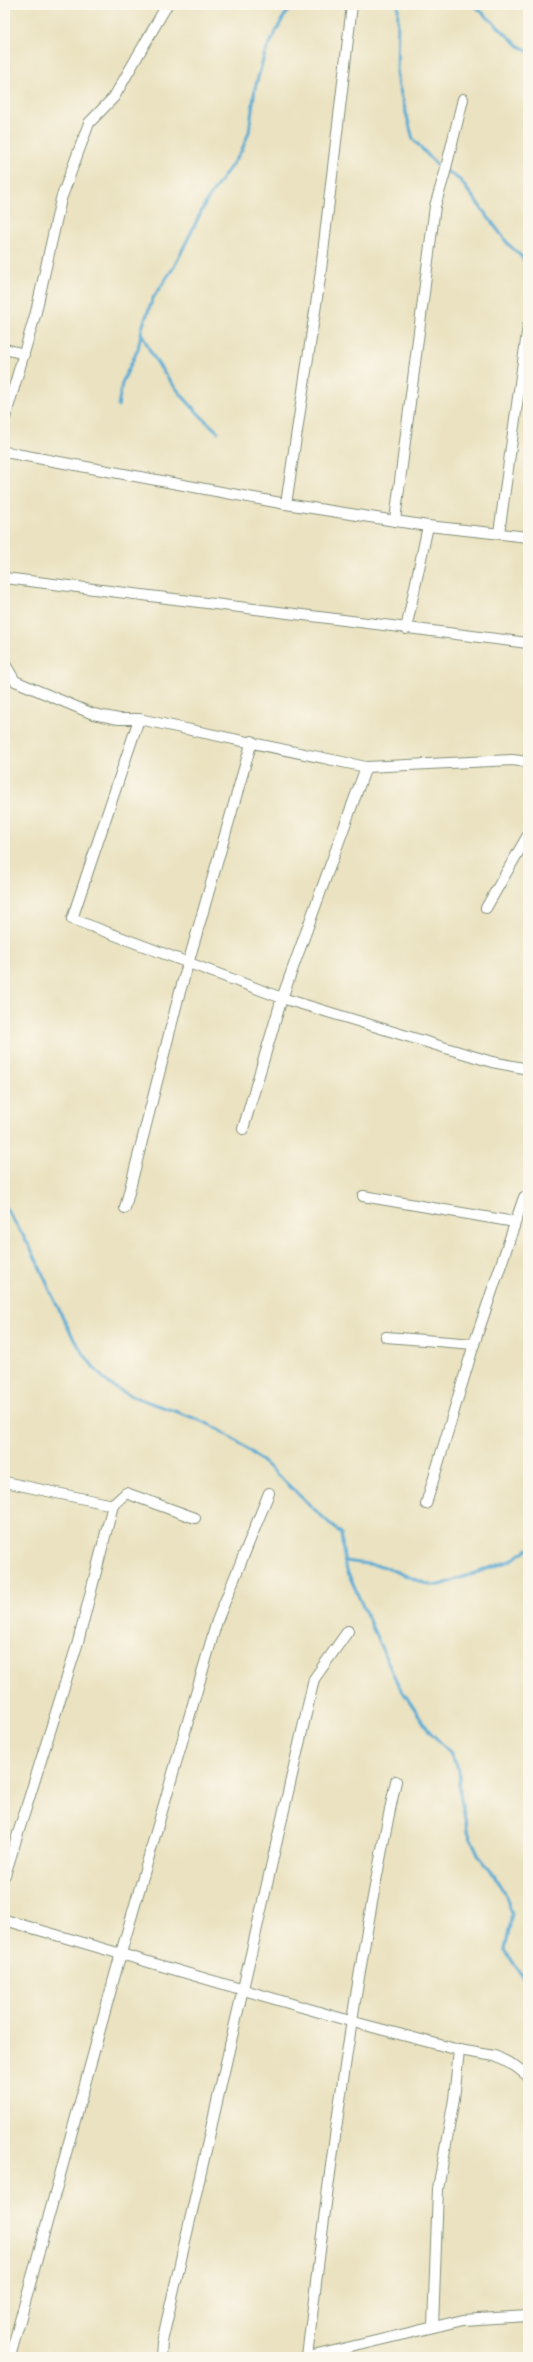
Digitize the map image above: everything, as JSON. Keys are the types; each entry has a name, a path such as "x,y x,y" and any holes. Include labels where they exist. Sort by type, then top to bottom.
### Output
{"street":[{"path":"5,418 36,312 61,199 89,123 114,97 167,5"},
{"path":"286,504 320,278 352,5"},
{"path":"395,520 434,206 447,165 463,99"},
{"path":"499,533 528,326"},
{"path":"5,349 24,354"},
{"path":"5,452 286,504 428,526 528,537"},
{"path":"406,629 428,526"},
{"path":"5,578 528,643"},
{"path":"5,664 15,681 93,714 119,719 139,719 252,741 366,767 512,760 528,762"},
{"path":"139,719 72,919 282,998 492,1062 528,1068"},
{"path":"125,1208 189,962 252,741"},
{"path":"244,1129 282,998 366,767"},
{"path":"486,908 528,835"},
{"path":"363,1196 515,1222"},
{"path":"426,1504 474,1344 524,1197 528,1196"},
{"path":"386,1337 474,1344"},
{"path":"5,1482 113,1505"},
{"path":"5,1875 78,1642 113,1505 126,1493 195,1518"},
{"path":"10,2357 121,1953 217,1621 269,1493"},
{"path":"161,2357 162,2342 244,1990 314,1679 348,1631"},
{"path":"396,1781 373,1888 350,2021 308,2357 433,2327 490,2317 528,2316"},
{"path":"5,1920 350,2021 459,2050 495,2056 515,2066 528,2076"},
{"path":"433,2327 438,2189 454,2099 459,2050"}],"waterway":[{"path":"118,406 122,383 138,349 142,328 153,298 174,267 206,202 242,150 249,132 255,88 265,53 283,18 293,5"},
{"path":"398,5 397,79 413,139 436,164 460,180 509,245 522,257 528,267"},
{"path":"474,5 519,46 528,51"},
{"path":"142,333 147,346 164,373 185,399 218,432"},
{"path":"5,1207 32,1251 72,1335 92,1366 105,1380 127,1394 204,1422 233,1439 265,1464 341,1533 345,1566 397,1683 430,1732 450,1752 459,1770 460,1793 467,1830 479,1856 493,1874 505,1894 512,1914 505,1950 528,1985"},
{"path":"345,1561 382,1566 429,1585 440,1585 510,1561 528,1549"}]}
